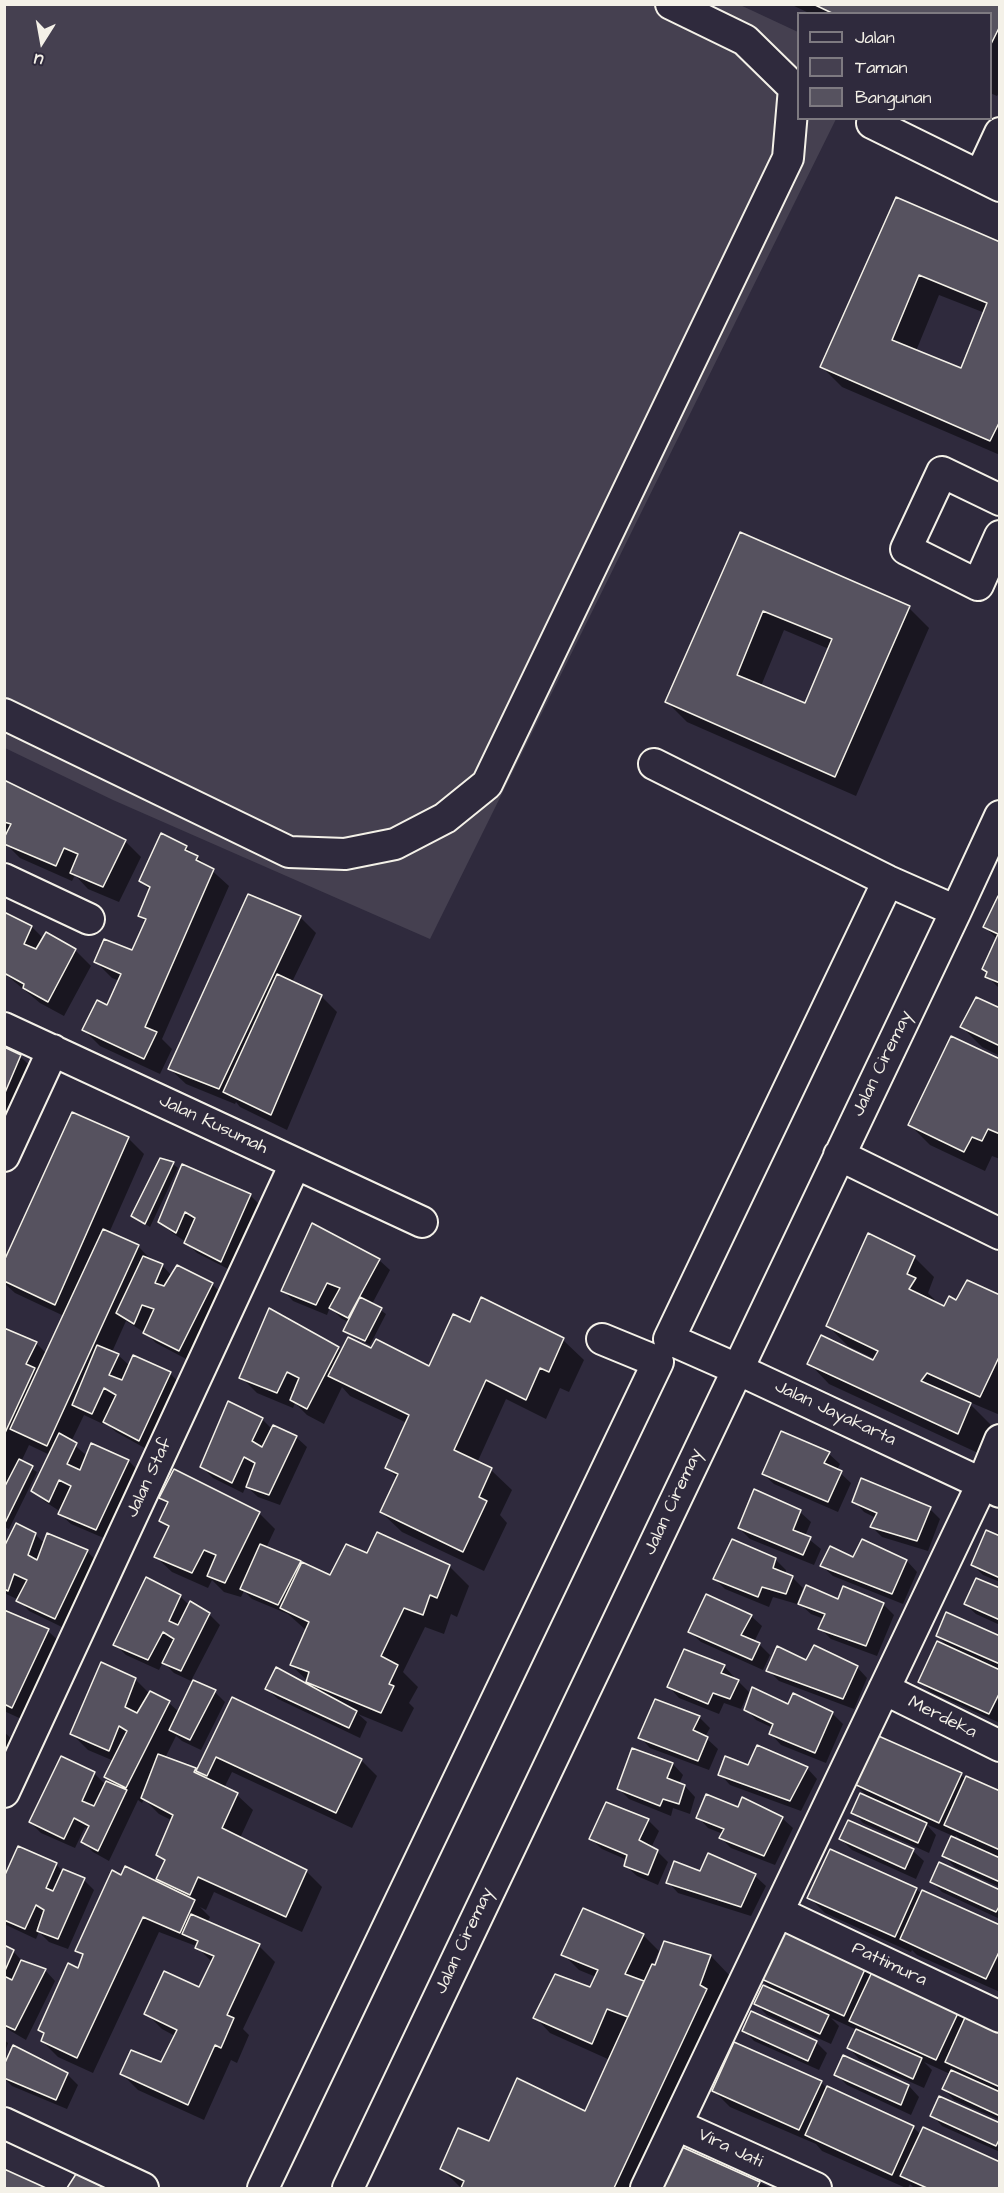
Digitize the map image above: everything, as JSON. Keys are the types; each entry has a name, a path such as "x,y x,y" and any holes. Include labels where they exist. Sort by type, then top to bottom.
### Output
{"street":[{"path":"4,714 289,852 345,854 395,844 445,818 487,784 788,158 794,88 745,40 671,4"},
{"path":"872,123 990,181 999,133"},
{"path":"999,500 942,472 906,549 978,585 999,536"},
{"path":"654,764 888,881 957,911"},
{"name":"Jalan Ciremay","path":"348,2188 839,1155 957,911 993,849 999,816"},
{"path":"4,879 89,920"},
{"name":"Jalan Jayakarta","path":"888,881 669,1339 991,1488"},
{"name":"Jalan Kusumah","path":"4,1028 422,1222"},
{"path":"4,1156 53,1050"},
{"path":"839,1155 999,1234"},
{"name":"Jalan Staf","path":"4,1792 296,1164"},
{"path":"263,2188 658,1362 602,1339"},
{"path":"646,2188 884,1689 991,1488 999,1440"},
{"name":"Merdeka","path":"884,1689 999,1746"},
{"name":"Pattimura","path":"778,1912 999,2017"},
{"path":"4,2123 143,2188"},
{"name":"Vira Jati","path":"677,2124 816,2188"}],"green space":[{"path":"738,4 797,32 797,120 836,120 430,939 113,800 5,748 4,5"}],"building":[{"path":"813,4 1000,4 1000,26 992,42 992,12 830,12"},
{"path":"896,197 1000,242 1000,421 990,441 820,367","holes":["919,275 987,303 961,368 892,340"]},
{"path":"740,532 910,606 835,777 665,702","holes":["763,611 832,639 805,703 737,675"]},
{"path":"4,780 126,840 103,887 70,873 78,854 64,848 56,866 4,844 4,838 11,824 4,822"},
{"path":"161,833 187,846 185,850 198,856 196,860 214,869 145,1027 157,1032 144,1059 82,1030 97,1000 107,1005 121,974 94,962 104,939 132,950 146,919 138,916 150,887 139,881"},
{"path":"248,894 301,916 219,1089 168,1069"},
{"path":"998,896 1000,897 1000,983 985,977 987,972 982,969 998,934 983,927"},
{"path":"4,912 32,926 24,944 36,949 46,932 76,949 48,1002 23,988 24,984 4,973"},
{"path":"277,974 322,995 271,1115 223,1092"},
{"path":"976,997 1000,1008 1000,1046 960,1027"},
{"path":"951,1036 1000,1059 1000,1134 988,1129 982,1141 972,1137 964,1152 908,1125"},
{"path":"4,1047 21,1055 4,1095"},
{"path":"72,1112 129,1137 55,1305 4,1281 4,1261"},
{"path":"160,1158 174,1162 145,1224 131,1216"},
{"path":"182,1164 251,1194 221,1262 184,1243 195,1218 185,1212 176,1233 158,1222"},
{"path":"312,1223 380,1259 348,1318 329,1308 340,1288 327,1283 316,1305 281,1291"},
{"path":"103,1229 139,1245 47,1446 10,1429"},
{"path":"868,1233 915,1256 907,1274 916,1278 909,1289 944,1306 949,1296 956,1300 967,1280 1000,1295 1000,1355 980,1397 927,1373 921,1381 971,1403 958,1434 807,1364 821,1335 873,1360 878,1351 826,1326"},
{"path":"143,1256 163,1264 155,1283 164,1286 177,1265 213,1283 179,1351 143,1333 154,1309 142,1305 134,1324 116,1313"},
{"path":"360,1297 382,1308 365,1341 343,1331"},
{"path":"481,1297 564,1338 549,1372 540,1368 526,1400 486,1380 454,1450 492,1468 479,1497 487,1501 463,1552 380,1512 398,1474 385,1468 409,1415 328,1376 348,1337 371,1348 376,1339 429,1366 453,1314 470,1322"},
{"path":"269,1308 339,1347 307,1409 290,1400 299,1378 287,1372 277,1393 239,1378"},
{"path":"4,1328 37,1342 26,1364 35,1368 4,1435"},
{"path":"97,1345 119,1354 109,1375 122,1380 133,1355 171,1372 139,1441 103,1422 116,1395 104,1388 92,1414 72,1405"},
{"path":"228,1401 263,1418 252,1441 262,1447 273,1425 297,1436 269,1495 246,1487 255,1463 244,1457 232,1483 200,1467"},
{"path":"781,1431 830,1452 824,1463 842,1471 828,1502 762,1474"},
{"path":"59,1433 77,1443 67,1464 80,1470 91,1443 129,1460 96,1530 58,1514 71,1486 59,1480 49,1502 31,1491"},
{"path":"19,1459 33,1466 4,1525 4,1488"},
{"path":"174,1469 260,1512 225,1583 207,1576 216,1555 204,1550 192,1573 154,1557 169,1526 159,1521 168,1502 159,1498"},
{"path":"861,1478 931,1507 917,1541 870,1527 877,1513 852,1502"},
{"path":"754,1489 801,1510 793,1530 811,1537 803,1555 738,1528"},
{"path":"16,1523 36,1533 28,1555 37,1560 47,1533 88,1550 55,1619 16,1601 27,1580 14,1574 8,1591 4,1589 4,1547"},
{"path":"986,1530 1000,1536 1000,1578 971,1565"},
{"path":"377,1532 450,1565 437,1598 430,1595 423,1615 404,1608 381,1656 398,1665 389,1684 394,1686 381,1713 306,1682 309,1672 290,1665 309,1622 280,1608 302,1562 330,1575 346,1544 367,1553"},
{"path":"732,1539 776,1558 773,1568 793,1576 786,1594 762,1587 758,1597 713,1579"},
{"path":"862,1539 907,1560 892,1594 820,1566 830,1546 853,1557"},
{"path":"260,1544 301,1561 278,1605 240,1589"},
{"path":"146,1577 181,1595 169,1621 178,1625 190,1601 210,1613 181,1671 162,1663 174,1639 163,1632 148,1660 113,1645"},
{"path":"976,1578 1000,1588 1000,1620 964,1604"},
{"path":"806,1585 838,1599 843,1586 884,1603 866,1646 818,1629 825,1614 798,1604"},
{"path":"706,1594 752,1615 741,1635 760,1643 752,1660 688,1632"},
{"path":"4,1610 49,1629 12,1708 4,1704"},
{"path":"946,1612 1000,1636 1000,1664 936,1636"},
{"path":"937,1641 1000,1670 1000,1692 989,1714 918,1682"},
{"path":"814,1645 858,1666 843,1699 766,1671 777,1646 806,1660"},
{"path":"684,1649 725,1665 721,1673 739,1680 730,1699 713,1693 708,1704 667,1687"},
{"path":"101,1662 136,1678 125,1707 137,1713 150,1691 170,1701 126,1788 104,1777 127,1731 119,1726 109,1751 70,1734"},
{"path":"276,1667 357,1711 349,1728 265,1689"},
{"path":"193,1680 216,1690 190,1740 169,1730"},
{"path":"752,1687 788,1704 793,1693 833,1712 815,1753 769,1734 773,1724 744,1710"},
{"path":"232,1697 362,1759 336,1813 216,1757 207,1776 196,1771"},
{"path":"655,1699 700,1716 693,1730 708,1737 698,1761 638,1738"},
{"path":"874,1734 962,1773 939,1823 852,1783"},
{"path":"757,1745 808,1767 790,1801 718,1775 725,1756 748,1765"},
{"path":"632,1748 673,1763 667,1778 685,1785 679,1804 663,1799 660,1806 617,1789"},
{"path":"158,1754 196,1768 194,1772 238,1793 222,1828 307,1870 286,1917 198,1877 190,1895 156,1879 165,1860 156,1855 173,1815 141,1798"},
{"path":"61,1756 95,1772 82,1801 94,1806 106,1781 127,1790 98,1851 81,1842 89,1826 74,1818 64,1839 29,1822"},
{"path":"966,1776 1000,1791 1000,1850 944,1825"},
{"path":"860,1793 927,1823 918,1843 851,1813"},
{"path":"706,1794 738,1807 742,1797 783,1817 764,1856 719,1838 724,1829 696,1818"},
{"path":"606,1802 649,1819 639,1840 658,1850 648,1875 624,1866 627,1855 589,1839"},
{"path":"848,1820 914,1849 905,1869 839,1839"},
{"path":"951,1836 1000,1858 1000,1882 942,1856"},
{"path":"18,1846 57,1863 46,1888 53,1891 63,1869 85,1878 58,1939 37,1931 44,1910 36,1905 25,1929 4,1920 4,1877"},
{"path":"830,1849 917,1888 895,1937 807,1898"},
{"path":"708,1853 756,1874 741,1907 666,1883 674,1861 700,1871"},
{"path":"939,1862 1000,1890 1000,1905 996,1912 930,1882"},
{"path":"125,1866 195,1900 180,1933 143,1917 77,2058 41,2041 44,2033 38,2030 68,1963 78,1968 83,1954 75,1951 112,1870 121,1875"},
{"path":"922,1890 1000,1925 1000,1950 986,1979 900,1939"},
{"path":"583,1908 644,1934 625,1974 644,1981 628,2017 607,2009 592,2044 533,2018 555,1974 590,1987 598,1970 561,1955"},
{"path":"191,1914 260,1944 227,2015 234,2018 221,2048 215,2045 188,2105 120,2074 131,2050 161,2062 177,2030 144,2014 164,1971 199,1987 214,1956 195,1948 198,1941 182,1934"},
{"path":"779,1928 866,1967 844,2016 757,1977"},
{"path":"664,1941 711,1955 700,1985 707,1989 614,2188 461,2188 464,2181 440,2169 458,2128 489,2141 517,2078 585,2111 652,1964 655,1965"},
{"path":"4,1945 14,1950 4,1973"},
{"path":"21,1960 46,1969 15,2030 4,2025 4,1976 12,1980"},
{"path":"872,1972 959,2011 936,2060 849,2021"},
{"path":"763,1985 829,2015 820,2034 754,2004"},
{"path":"751,2011 817,2041 808,2061 742,2031"},
{"path":"967,2013 1000,2028 1000,2087 945,2062"},
{"path":"856,2029 922,2058 913,2079 847,2048"},
{"path":"734,2042 822,2081 799,2130 712,2091"},
{"path":"13,2045 68,2073 56,2100 4,2078 4,2065"},
{"path":"843,2055 909,2085 901,2105 834,2075"},
{"path":"951,2070 1000,2092 1000,2116 942,2089"},
{"path":"827,2086 914,2126 892,2175 805,2135"},
{"path":"939,2096 1000,2123 1000,2138 996,2146 930,2116"},
{"path":"923,2127 1000,2162 1000,2188 927,2188 900,2176"},
{"path":"673,2143 760,2182 757,2188 652,2188"},
{"path":"4,2169 46,2188 4,2188"},
{"path":"76,2174 106,2188 67,2188"}]}
